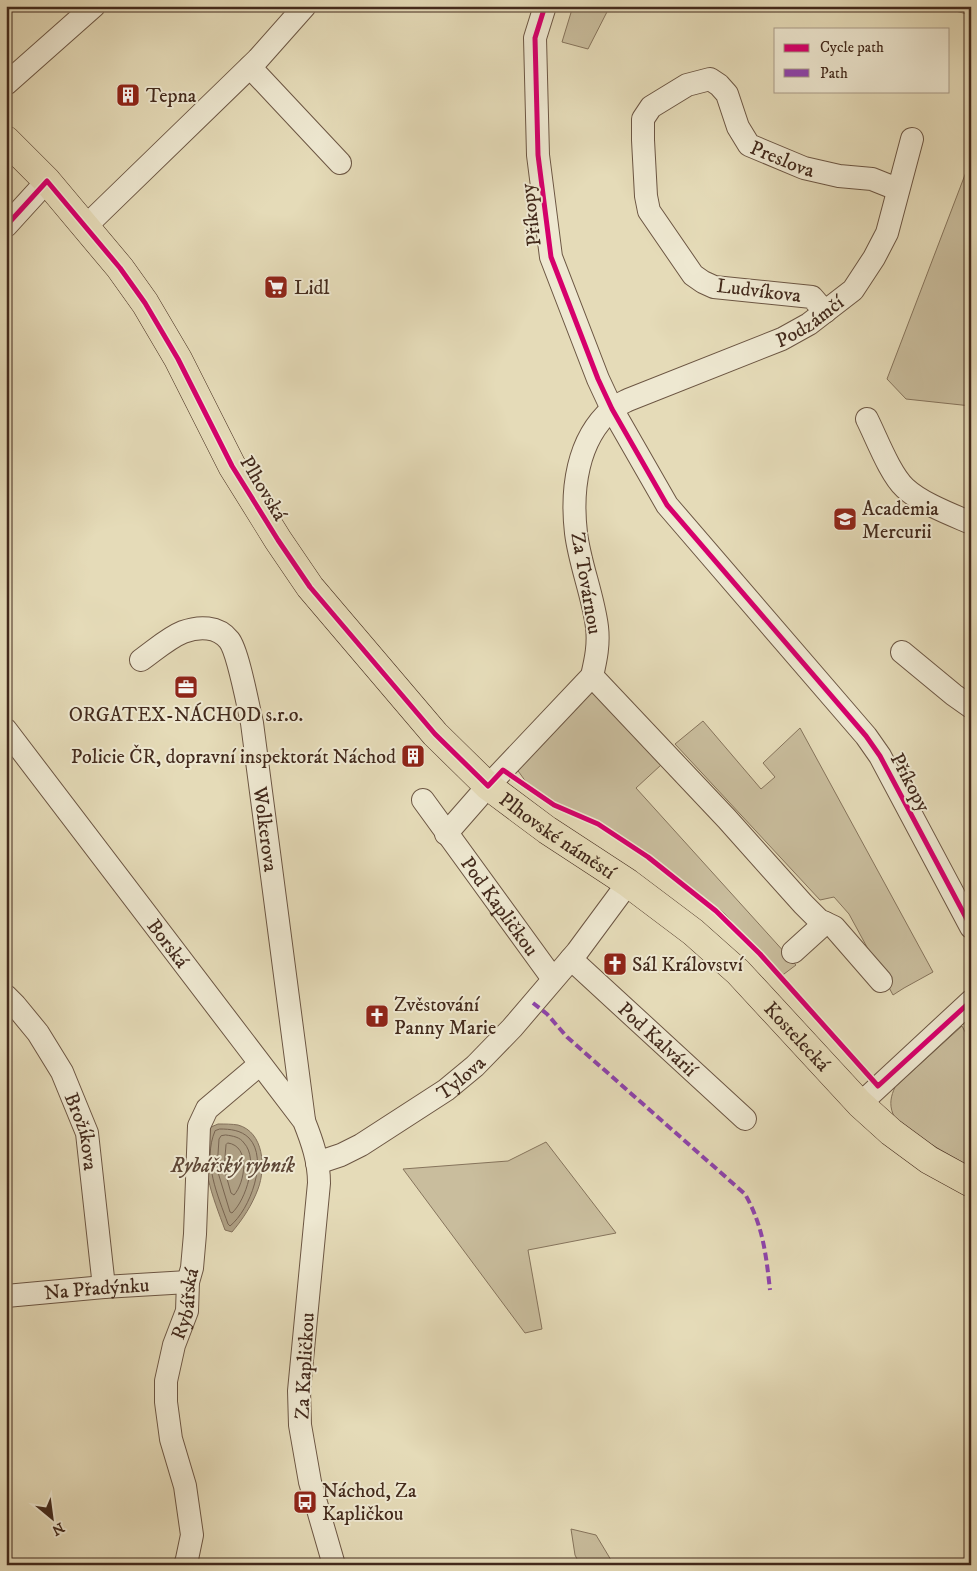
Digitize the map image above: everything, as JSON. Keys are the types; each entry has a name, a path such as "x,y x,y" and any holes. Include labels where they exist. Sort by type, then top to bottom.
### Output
{"main road":[{"name":"Plhovská","path":"6,140 47,181 86,226 145,302 178,359 232,466 310,587 435,734 488,786"},
{"name":"Plhovské náměstí","path":"488,786 547,830 628,882"},
{"name":"Kostelecká","path":"628,882 693,932 738,972 860,1104 909,1146 929,1160 971,1183"}],"street":[{"path":"6,84 94,6"},
{"path":"86,226 250,67 305,6"},
{"name":"Příkopy","path":"544,6 535,38 538,155 550,257 598,379 612,409 666,505 866,736 880,756 971,927"},
{"path":"250,67 340,163"},
{"name":"Preslova","path":"677,90 700,80 710,79 727,94 738,127 749,145 804,168 839,176 872,179 897,189"},
{"name":"Ludvíkova","path":"677,90 651,107 643,119 646,196 649,211 658,225 693,275 703,282 714,286 812,297 826,312"},
{"name":"Podzámčí","path":"612,409 628,400 782,339 810,324 853,290 874,258 887,232 897,189 912,140"},
{"path":"6,226 47,181"},
{"name":"Za Továrnou","path":"488,786 592,676 598,654 597,627 576,534 574,495 580,460 592,431 612,409"},
{"path":"868,420 894,475 905,488 925,501 971,522"},
{"name":"Wolkerova","path":"141,660 181,633 205,628 216,630 230,641 237,660 252,723 304,1121"},
{"path":"902,652 954,695 971,706"},
{"path":"592,676 727,819 803,904 819,920 834,928 881,982"},
{"name":"Borská","path":"6,730 259,1065 304,1121 313,1144 317,1163"},
{"path":"446,834 488,786"},
{"name":"Pod Kapličkou","path":"422,800 553,979"},
{"name":"Tylova","path":"317,1163 341,1155 361,1145 446,1090 475,1066 506,1034 571,959 628,882"},
{"path":"793,952 825,923"},
{"name":"Pod Kalvárií","path":"571,959 745,1119"},
{"name":"Brožíkova","path":"6,996 15,1004 38,1033 62,1072 87,1133 104,1287"},
{"path":"860,1104 971,1001"},
{"name":"Rybářská","path":"185,1565 192,1535 185,1486 170,1439 166,1381 174,1345 187,1311 188,1282 192,1268 195,1234 199,1126 207,1109 259,1065"},
{"name":"Za Kapličkou","path":"317,1163 319,1184 299,1390 300,1425 310,1482 334,1565"},
{"name":"Na Přadýnku","path":"6,1296 188,1282"}],"shaded area":[{"path":"573,6 610,6 588,49 562,42"},
{"path":"936,6 971,6 971,15"},
{"path":"971,159 971,406 906,399 887,379"},
{"path":"590,689 661,765 636,788 796,965 780,977 725,914 685,882 648,853 598,821 560,805 526,782 516,768"},
{"path":"703,721 761,789 775,777 763,763 800,728 933,972 893,995 849,914 834,897 820,900 675,744"},
{"path":"962,1026 971,1043 971,1167 905,1127 893,1114 891,1103 895,1087"},
{"path":"546,1142 616,1233 528,1250 542,1329 525,1333 403,1169 508,1161"},
{"path":"571,1529 596,1535 614,1565 580,1565 575,1555"}],"water":[{"name":"Rybářský rybník","path":"218,1124 238,1125 247,1129 258,1143 261,1152 261,1181 256,1195 247,1212 232,1232 225,1230 208,1179 206,1166 207,1140 211,1127"}],"marked path":[{"path":"533,1003 547,1014 567,1037 745,1194 760,1229 770,1290"}],"cycle path":[{"path":"545,6 535,38 538,155 551,257 598,379 612,409 667,505 866,736 880,756 971,927"},
{"path":"6,226 47,181 120,268 145,303 178,359 232,466 310,587 435,734 488,786 503,770 554,805 598,824 648,857 716,911 760,954 878,1086 971,1001"}],"place":[{"name":"Tepna","path":"128,95"},
{"name":"Lidl","path":"276,287"},
{"name":"Academia Mercurii","path":"845,519"},
{"name":"ORGATEX-NÁCHOD s.r.o.","path":"186,687"},
{"name":"Policie ČR, dopravní inspektorát Náchod","path":"413,756"},
{"name":"Sál Království","path":"615,964"},
{"name":"Zvěstování Panny Marie","path":"377,1016"},
{"name":"Náchod, Za Kapličkou","path":"305,1502"}]}
